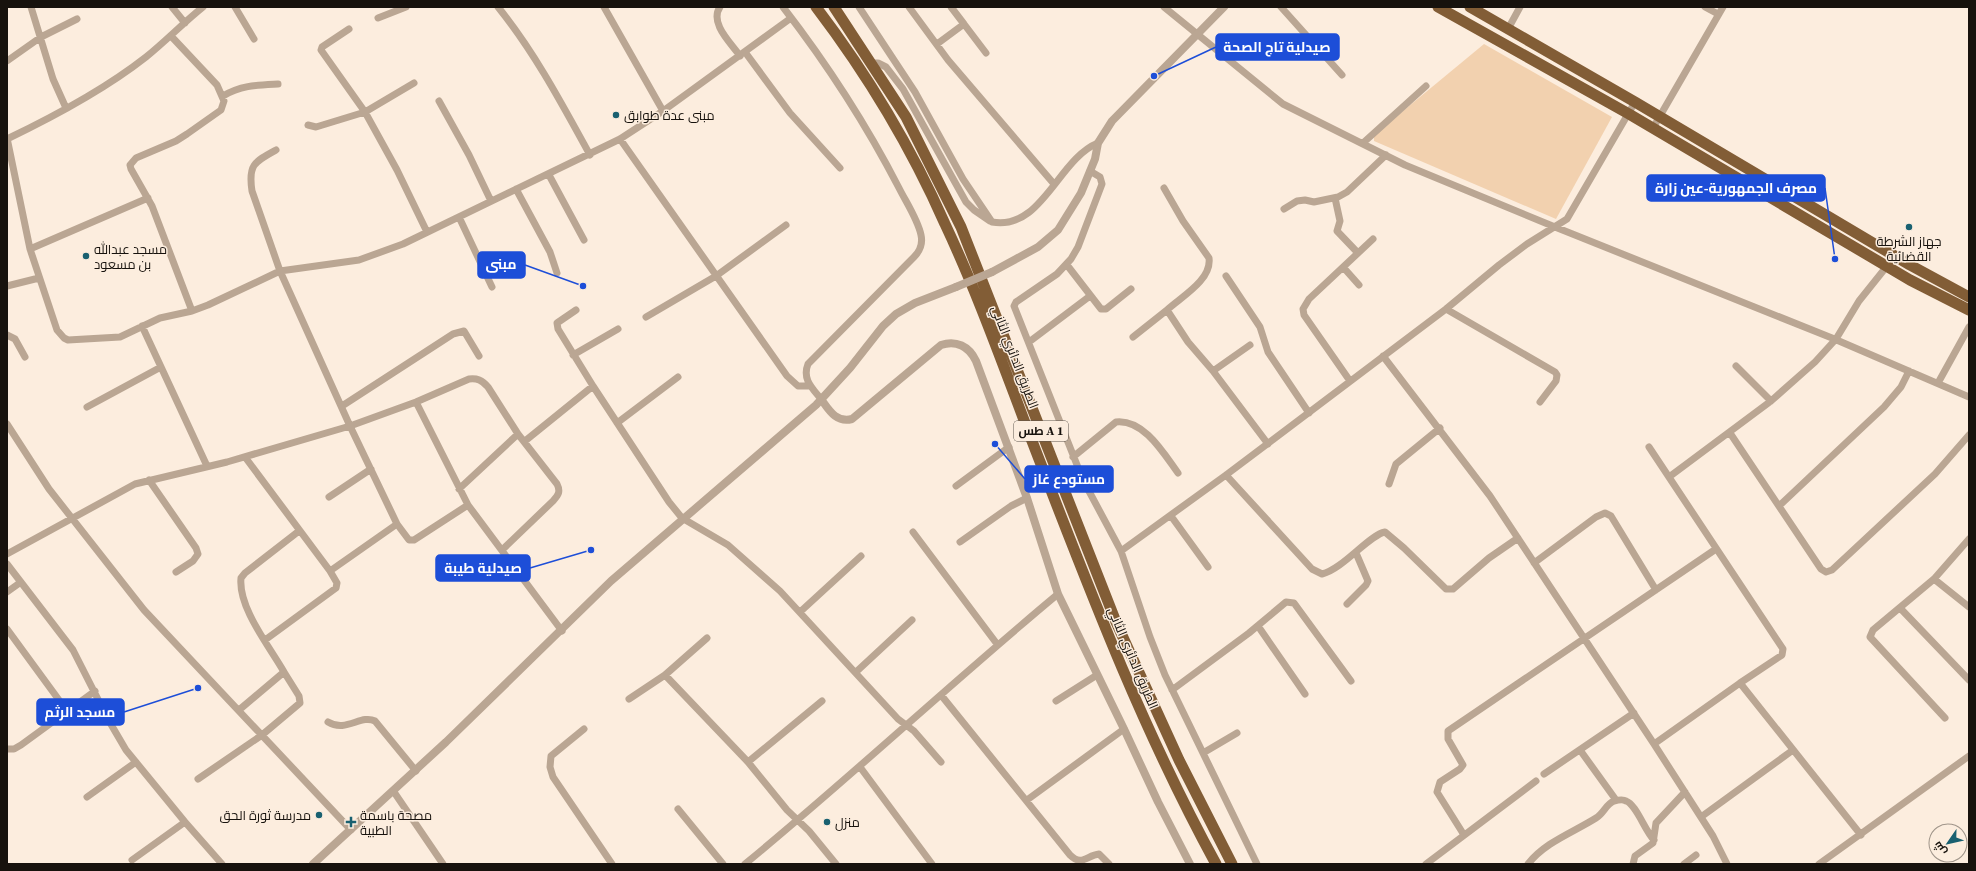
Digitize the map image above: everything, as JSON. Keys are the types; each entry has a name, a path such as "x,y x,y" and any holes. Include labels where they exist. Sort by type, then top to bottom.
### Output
{"highway":[{"name":"الطريق الدائري الثاني","path":"816,7 859,67 891,119 945,223 980,306 1117,660 1160,755 1216,864"},
{"name":"الطريق الدائري الثاني","path":"834,7 872,63 914,131 961,227 1116,622 1179,760 1232,864"},
{"path":"1438,7 1629,114 1887,266 1969,310"},
{"path":"1470,7 1635,102 1895,256 1969,297"}],"street":[{"path":"31,7 53,79 66,108"},
{"path":"172,7 185,23"},
{"path":"203,7 171,36 124,73 66,108 7,139 30,249 57,330 64,338 74,340 108,339 120,337 160,318 192,311 280,271 359,260 403,244 516,189 549,175 620,139 663,112 792,18"},
{"path":"235,7 254,39"},
{"path":"378,18 406,7"},
{"path":"498,7 517,31 537,62 590,155"},
{"path":"604,7 663,112"},
{"path":"720,7 717,16 718,23 790,113 840,168"},
{"path":"783,7 821,58 871,136 905,199 922,237 920,250 914,257 810,360 805,373 810,386 837,418 843,420 852,419 936,348 950,343 959,344 968,349 974,356 1009,447 1058,594 1158,802 1190,864"},
{"path":"859,7 915,92 963,179 992,222"},
{"path":"909,7 936,44 1054,184"},
{"path":"951,7 986,53"},
{"path":"1164,7 1283,104 1386,155 1555,227 1836,340 1969,397"},
{"path":"313,864 394,792 612,581 682,518 821,399 850,368 883,326 896,314 915,303 992,272 1038,247 1058,230 1073,207 1095,159 1098,143 1112,121 1224,7"},
{"path":"1281,7 1342,75"},
{"path":"1508,30 1520,7"},
{"path":"1705,7 1718,14"},
{"path":"1653,128 1723,7"},
{"path":"7,61 41,37 78,19"},
{"path":"936,44 964,24"},
{"path":"349,29 322,47 321,50 364,112 397,170 427,232"},
{"path":"171,36 218,85 224,101 221,110 176,141 156,148 132,161 130,165 148,198 192,311"},
{"path":"872,63 878,63 886,67 903,89 966,202 984,218 992,222 1008,222 1021,217 1041,201 1078,155 1098,143"},
{"path":"308,125 316,127 364,112 414,82"},
{"path":"223,96 234,89 245,86 278,84"},
{"path":"1363,143 1426,86"},
{"path":"439,101 469,155 491,201"},
{"path":"1121,551 1268,444 1446,309 1499,265 1570,216 1635,102"},
{"path":"620,139 789,379 798,386 810,386"},
{"path":"276,150 256,161 252,166 250,179 252,191 280,271 350,426 397,524 405,537 409,540 414,540 468,505"},
{"path":"1284,209 1297,201 1305,200 1314,202 1335,198 1347,192 1386,155"},
{"path":"1090,171 1100,177 1102,184 1078,247 1067,265 1014,305 1073,457 1097,508 1121,551 1150,637 1172,690 1257,864"},
{"path":"549,175 584,240"},
{"path":"1133,337 1200,281 1206,274 1210,265 1209,258 1183,221 1164,188"},
{"path":"516,189 550,252 557,273"},
{"path":"30,249 148,198"},
{"path":"1335,198 1340,221 1337,231 1358,253"},
{"path":"459,217 492,287"},
{"path":"646,316 716,276 786,225"},
{"path":"1350,381 1304,315 1303,310 1309,299 1373,239"},
{"path":"1668,477 1730,433 1815,362 1836,340 1859,301 1895,256"},
{"path":"1067,265 1090,296 1103,310 1130,289"},
{"path":"1343,267 1359,285"},
{"path":"1226,276 1260,327 1268,352 1308,413"},
{"path":"7,286 39,278"},
{"path":"1029,342 1090,296"},
{"path":"1446,309 1554,372 1557,375 1556,381 1540,402"},
{"path":"576,310 560,320 557,326 573,355 669,502 682,518 734,550 800,612 898,720 914,731 941,762"},
{"path":"1167,310 1188,342 1213,371 1268,444"},
{"path":"142,326 207,466"},
{"path":"1938,383 1969,327"},
{"path":"573,355 618,329"},
{"path":"342,406 453,334 464,331 479,356"},
{"path":"7,335 15,339 25,357"},
{"path":"1213,371 1250,345"},
{"path":"1383,356 1440,428 1490,496 1685,792 1727,864"},
{"path":"1736,366 1771,400"},
{"path":"88,407 161,367"},
{"path":"1779,506 1884,407 1901,387 1909,371"},
{"path":"617,423 678,377"},
{"path":"7,554 122,490 149,480 245,457 350,426 416,402 469,379 476,378 483,381 488,387 518,434 525,441 557,484 559,493 502,550"},
{"path":"525,441 593,386"},
{"path":"416,402 468,505 562,631"},
{"path":"1073,457 1116,422 1120,421 1133,426 1150,436 1178,473"},
{"path":"7,424 49,489 166,635 239,710 351,830"},
{"path":"1389,484 1396,464 1440,428"},
{"path":"1730,433 1756,475 1779,506 1821,569 1829,571 1935,474 1969,435"},
{"path":"459,489 518,434"},
{"path":"956,486 1009,447"},
{"path":"1649,447 1783,649 1782,655 1654,744"},
{"path":"245,457 299,531 330,570 337,583 336,588 265,640"},
{"path":"329,497 371,469"},
{"path":"1226,475 1317,573 1325,574 1356,553 1375,537 1385,532 1404,548 1446,589 1450,590 1489,558 1518,538"},
{"path":"149,480 196,548 198,554 193,561 176,572"},
{"path":"960,542 1011,506 1027,498"},
{"path":"1534,563 1596,518 1606,513 1611,516 1656,590"},
{"path":"1171,516 1208,567"},
{"path":"330,570 397,524"},
{"path":"198,779 262,735 300,703 299,696 265,640 243,595 241,578 245,573 299,531"},
{"path":"914,532 997,644"},
{"path":"1945,718 1870,637 1873,630 1934,579 1969,539"},
{"path":"1464,835 1437,792 1440,782 1460,769 1463,765 1448,739 1448,731 1716,549"},
{"path":"1347,604 1366,585 1368,581 1356,553"},
{"path":"800,612 861,556"},
{"path":"7,564 73,650 119,739 185,822 222,864"},
{"path":"1934,579 1969,606"},
{"path":"7,592 21,582"},
{"path":"746,864 907,726 997,644 1058,594"},
{"path":"1172,690 1258,626 1286,602 1294,603 1351,681"},
{"path":"1900,608 1969,680"},
{"path":"856,672 912,620"},
{"path":"1258,626 1305,694"},
{"path":"7,629 67,711"},
{"path":"630,699 665,675 707,638"},
{"path":"239,710 284,672"},
{"path":"665,675 748,762 797,821 809,830 836,864"},
{"path":"1056,701 1097,675"},
{"path":"1740,684 1861,835"},
{"path":"7,749 14,749 95,691"},
{"path":"941,695 1075,860 1080,861 1100,854 1109,864"},
{"path":"748,762 822,701"},
{"path":"1544,774 1634,714"},
{"path":"328,722 338,727 370,719 375,720 416,771"},
{"path":"584,729 551,756 550,767 553,777 570,804 612,864"},
{"path":"1027,800 1124,729"},
{"path":"1203,753 1237,733"},
{"path":"1580,750 1616,800"},
{"path":"1700,818 1793,750"},
{"path":"1819,864 1969,756"},
{"path":"87,797 136,762"},
{"path":"860,767 932,864"},
{"path":"1426,864 1536,781"},
{"path":"394,792 443,864"},
{"path":"1633,864 1635,856 1654,840 1656,822 1685,792"},
{"path":"1528,864 1555,842 1598,817 1610,804 1616,800 1626,801 1632,805 1654,840"},
{"path":"678,809 723,864"},
{"path":"132,860 185,822"},
{"path":"1684,864 1696,855"}],"shaded area":[{"path":"1484,44 1612,117 1556,219 1374,141 1374,135"}],"place":[{"name":"صيدلية تاج الصحة","path":"1154,76"},
{"name":"مبنى عدة طوابق","path":"616,115"},
{"name":"جهاز الشرطة القضائية","path":"1909,227"},
{"name":"مسجد عبدالله بن مسعود","path":"86,256"},
{"name":"مصرف الجمهورية-عين زارة","path":"1835,259"},
{"name":"مبنى","path":"583,286"},
{"name":"مستودع غاز","path":"995,444"},
{"name":"صيدلية طيبة","path":"591,550"},
{"name":"مسجد الرثم","path":"198,688"},
{"name":"مدرسة ثورة الحق","path":"319,815"},
{"name":"مصحة باسمة الطبية","path":"351,822"},
{"name":"منزل","path":"827,822"}]}
